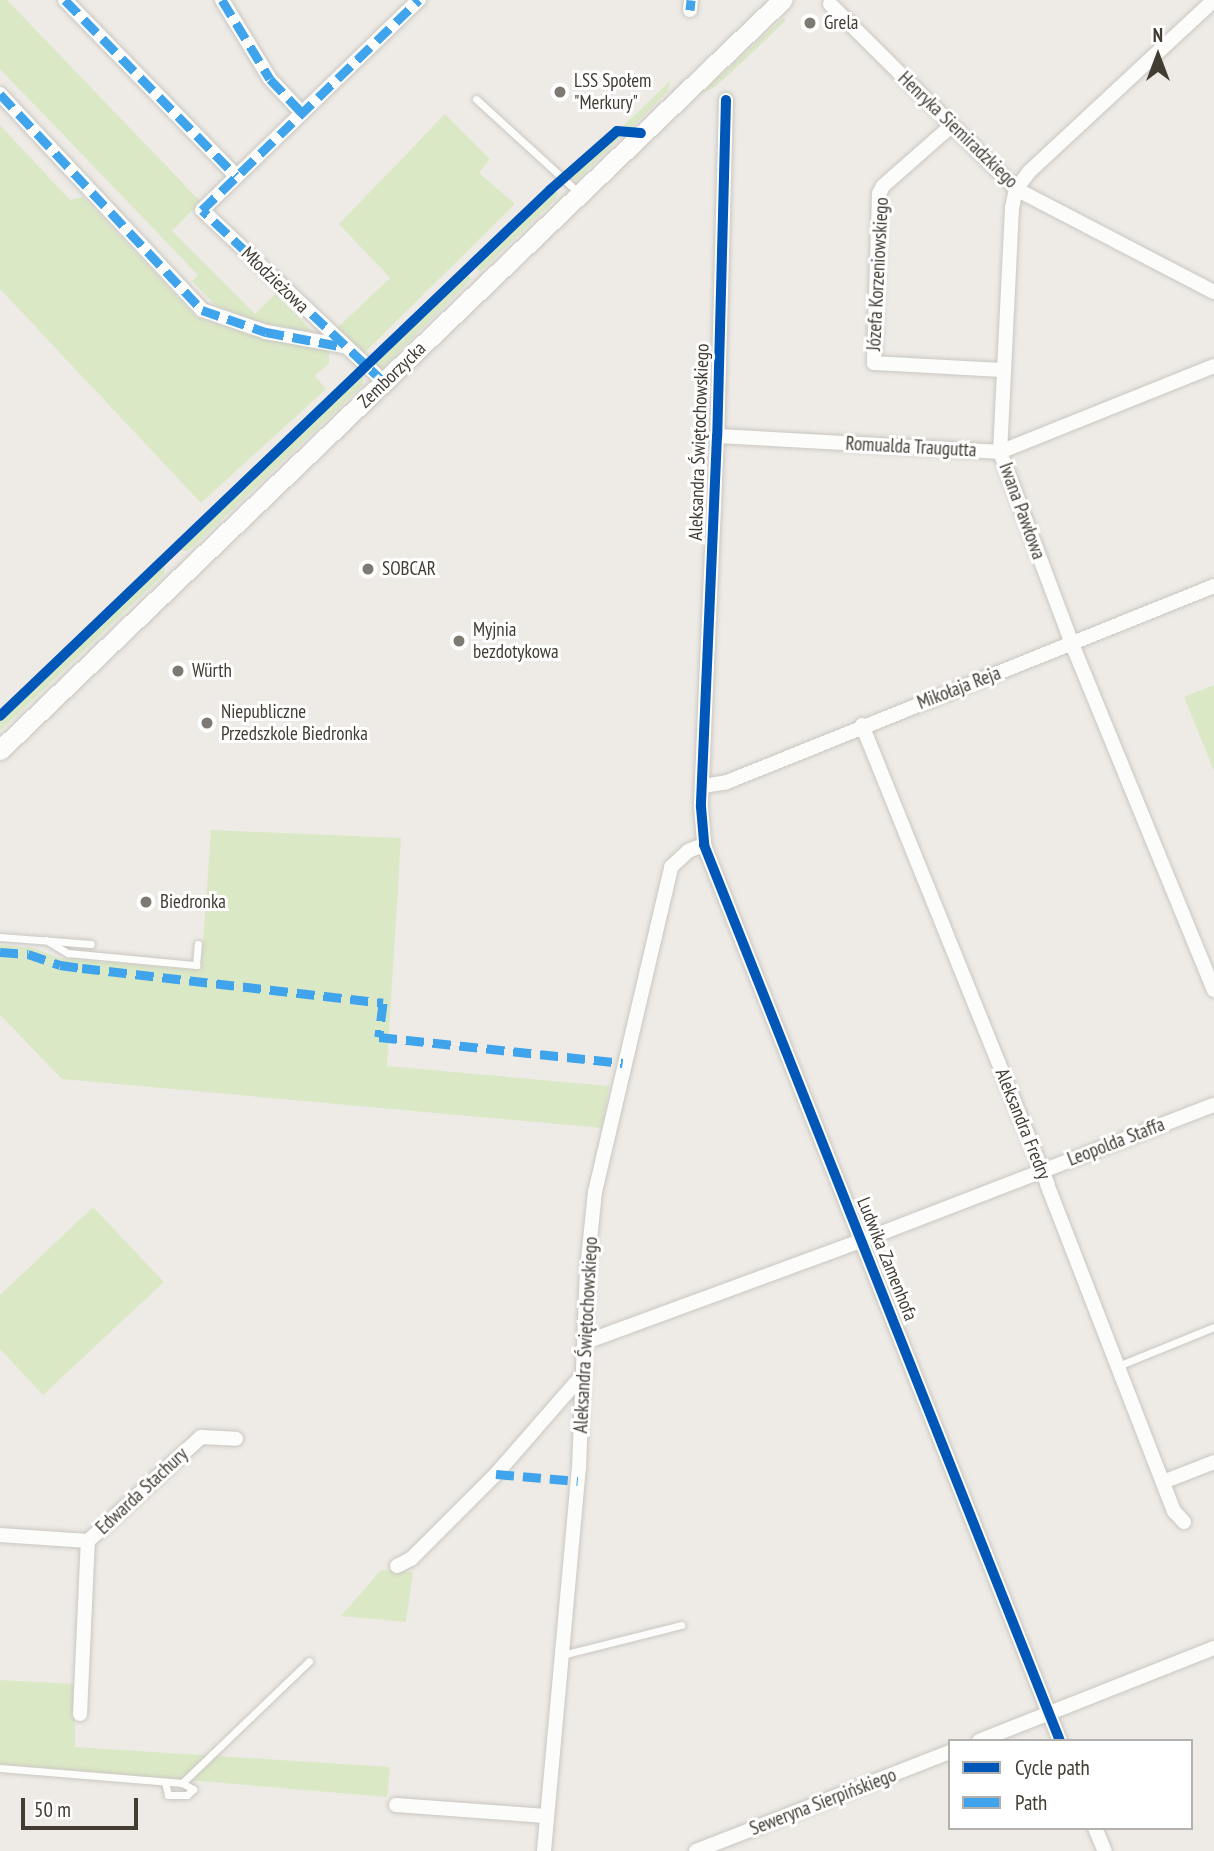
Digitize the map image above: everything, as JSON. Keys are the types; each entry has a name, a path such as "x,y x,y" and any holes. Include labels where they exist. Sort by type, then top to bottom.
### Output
{"street":[{"path":"65,0 236,176"},
{"name":"Młodzieżowa","path":"384,382 202,210 419,0"},
{"name":"Zemborzycka","path":"0,750 782,0"},
{"path":"1016,189 1029,172 1214,0"},
{"path":"228,2 270,79 302,113"},
{"name":"Henryka Siemiradzkiego","path":"830,4 950,127 1016,189 1214,292"},
{"path":"0,94 202,310 266,332 345,346"},
{"name":"Aleksandra Świętochowskiego","path":"703,786 717,436 726,100"},
{"name":"Józefa Korzeniowskiego","path":"950,127 883,186 879,194 874,363 1004,370"},
{"name":"Iwana Pawłowa","path":"1016,189 1012,208 1000,452 1072,644 1214,990"},
{"name":"Romualda Traugutta","path":"717,436 1000,452 1214,366"},
{"name":"Mikołaja Reja","path":"703,786 727,782 862,725 1214,586"},
{"name":"Aleksandra Fredry","path":"862,725 1042,1170 1174,1511 1184,1522"},
{"name":"Ludwika Zamenhofa","path":"703,786 701,816 704,845 1059,1739"},
{"name":"Aleksandra Świętochowskiego","path":"544,1851 579,1468 587,1269 595,1192 671,866 688,851 704,845"},
{"name":"Leopolda Staffa","path":"586,1342 862,1241 1214,1105"},
{"path":"397,1566 411,1559 496,1474 584,1373"},
{"name":"Edwarda Stachury","path":"88,1541 201,1437 236,1439"},
{"path":"1163,1482 1214,1462"},
{"path":"0,1535 88,1541 80,1714"},
{"path":"984,1739 1214,1648"},
{"name":"Seweryna Sierpińskiego","path":"696,1851 948,1753"},
{"path":"396,1805 546,1816"},
{"path":"1097,1830 1105,1851"}],"lane":[{"path":"476,99 579,193"},
{"path":"0,937 91,944"},
{"path":"46,940 68,953 196,965 198,944"},
{"path":"1118,1366 1214,1327"},
{"path":"561,1655 681,1625"},
{"path":"182,1783 309,1661"},
{"path":"0,1768 182,1783 194,1789 187,1795 168,1795 165,1782"}],"green space":[{"path":"0,0 7,0 201,202 172,231 255,314 275,294 314,333 263,323 216,306 192,281 198,275 0,69"},
{"path":"783,18 786,20 753,52 715,87 702,93"},
{"path":"671,80 667,92 630,129 621,128"},
{"path":"445,114 490,159 479,173 515,204 362,355 336,329 390,278 339,224"},
{"path":"0,125 70,200 83,197 196,317 262,339 329,350 329,363 315,376 326,389 201,503 0,289"},
{"path":"620,132 625,133 577,180 568,179"},
{"path":"556,188 558,194 555,200 480,272 474,265"},
{"path":"466,273 472,279 380,371 374,365"},
{"path":"363,372 363,385 198,542 187,551 177,550"},
{"path":"165,563 164,574 0,731 0,720"},
{"path":"1214,685 1214,771 1184,697"},
{"path":"211,830 401,838 387,1066 609,1086 602,1128 62,1079 0,1015 0,945 34,948 59,958 201,970"},
{"path":"93,1207 164,1282 43,1395 0,1349 0,1295"},
{"path":"381,1570 413,1572 406,1622 341,1616"},
{"path":"0,1680 75,1684 75,1747 390,1767 387,1797 0,1764"}],"marked path":[{"path":"65,0 236,176"},
{"path":"222,0 270,79 302,113"},
{"path":"384,382 202,210 419,0"},
{"path":"690,10 691,0"},
{"path":"0,94 202,310 266,332 345,347"},
{"path":"0,952 28,954 60,965 82,968 383,1003 379,1037 623,1063"},
{"path":"496,1474 578,1481"}],"cycle path":[{"path":"726,100 717,436 701,807 704,845 1059,1739"},
{"path":"0,716 550,190 617,131 641,133"}],"place":[{"name":"Grela","path":"810,23"},
{"name":"LSS Społem \"Merkury\"","path":"560,92"},
{"name":"SOBCAR","path":"368,569"},
{"name":"Myjnia bezdotykowa","path":"459,641"},
{"name":"Würth","path":"178,671"},
{"name":"Niepubliczne Przedszkole Biedronka","path":"207,723"},
{"name":"Biedronka","path":"146,902"}]}
